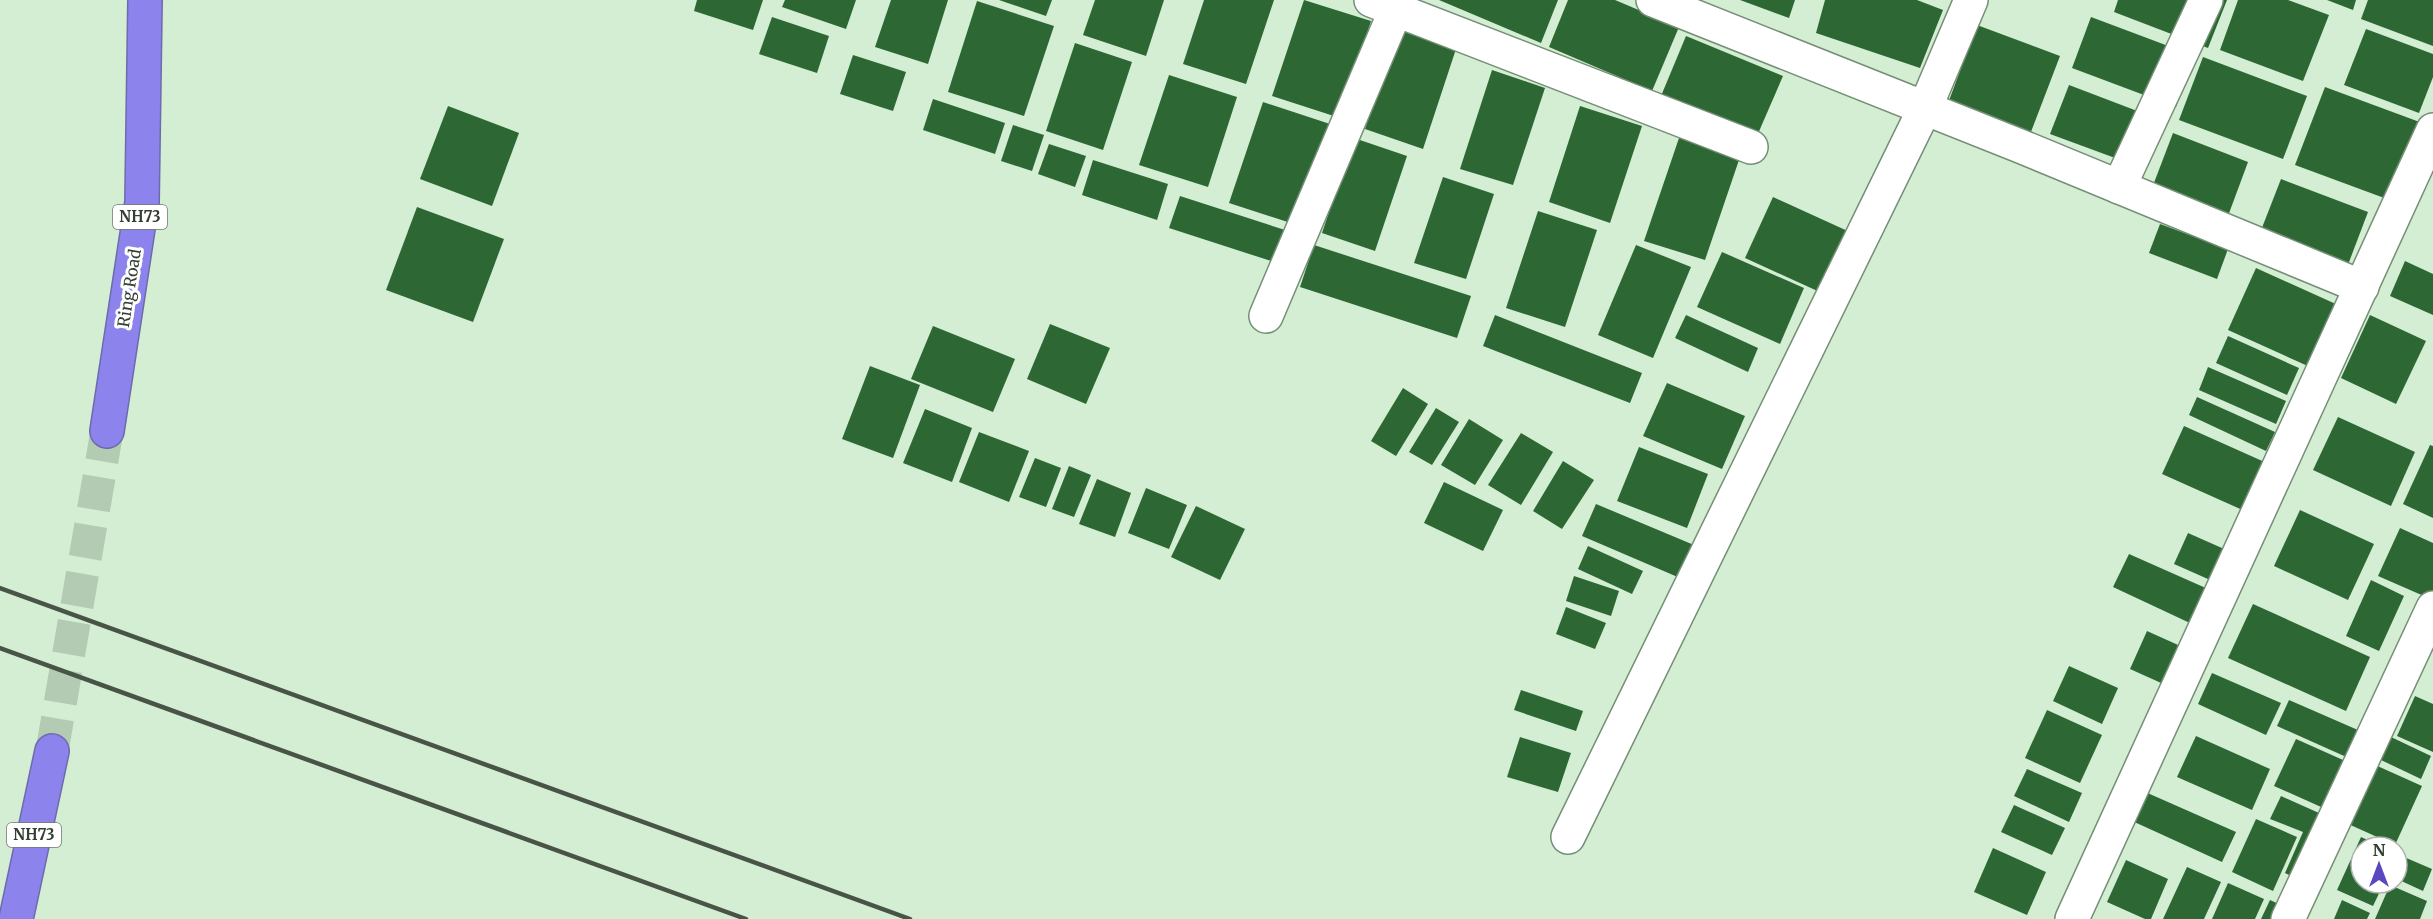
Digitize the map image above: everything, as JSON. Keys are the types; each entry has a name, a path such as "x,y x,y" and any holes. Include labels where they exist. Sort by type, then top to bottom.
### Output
{"highway":[{"name":"Ring Road","path":"107,431 142,202 145,0"},
{"name":"NH73","path":"16,919 52,751"}],"street":[{"path":"1653,0 1925,108 2362,287"},
{"path":"1568,837 1925,108 1971,0"},
{"path":"2119,187 2206,0"},
{"path":"1266,316 1389,3 1751,147"},
{"path":"2072,919 2433,130"},
{"path":"2288,919 2433,608"}],"building":[{"path":"697,0 763,0 753,30 694,11"},
{"path":"785,0 856,0 846,29 782,7"},
{"path":"891,0 948,0 928,64 875,47"},
{"path":"999,0 1052,0 1046,16"},
{"path":"1095,0 1164,0 1146,56 1083,35"},
{"path":"1204,0 1274,0 1246,84 1183,64"},
{"path":"1304,0 1371,21 1340,118 1272,96"},
{"path":"1439,0 1558,0 1541,43"},
{"path":"1568,0 1615,0 1679,27 1652,91 1549,47"},
{"path":"1740,0 1795,0 1789,18"},
{"path":"1825,0 1917,0 1943,10 1920,68 1816,33"},
{"path":"2118,0 2227,0 2208,48 2114,12"},
{"path":"2238,0 2288,0 2329,15 2303,81 2220,50"},
{"path":"2327,0 2356,0 2353,10"},
{"path":"2368,0 2433,0 2433,46 2361,19"},
{"path":"977,1 1054,26 1024,116 948,92"},
{"path":"772,17 829,36 817,73 759,54"},
{"path":"2091,17 2195,56 2176,107 2072,68"},
{"path":"1977,25 2060,56 2029,137 1947,106"},
{"path":"2366,29 2433,54 2433,77 2419,113 2344,85"},
{"path":"1398,30 1456,49 1423,149 1365,129"},
{"path":"1686,36 1783,76 1757,136 1661,96"},
{"path":"1075,43 1132,62 1103,150 1046,131"},
{"path":"853,55 906,72 893,111 840,94"},
{"path":"2203,57 2307,96 2283,159 2179,120"},
{"path":"1492,70 1545,88 1513,185 1460,169"},
{"path":"1169,75 1237,97 1208,187 1139,165"},
{"path":"2069,85 2153,117 2134,165 2050,134"},
{"path":"2325,87 2425,124 2395,202 2295,165"},
{"path":"933,99 1005,123 995,154 923,130"},
{"path":"1263,102 1330,124 1297,225 1229,203"},
{"path":"448,106 519,133 492,206 420,179"},
{"path":"1580,106 1642,126 1610,223 1549,202"},
{"path":"1013,125 1044,135 1032,171 1001,161"},
{"path":"2173,133 2248,162 2228,216 2152,188"},
{"path":"1354,138 1407,156 1375,251 1322,233"},
{"path":"1679,138 1740,157 1705,260 1644,241"},
{"path":"1049,144 1086,156 1075,187 1038,174"},
{"path":"1093,160 1168,184 1157,220 1082,195"},
{"path":"1443,177 1494,194 1466,279 1414,263"},
{"path":"2281,179 2368,212 2346,270 2258,238"},
{"path":"1180,196 1285,230 1274,262 1169,228"},
{"path":"1773,197 1852,233 1824,294 1745,258"},
{"path":"417,207 504,239 473,322 386,290"},
{"path":"1538,211 1597,230 1565,327 1506,308"},
{"path":"2160,224 2228,249 2217,279 2149,253"},
{"path":"1314,245 1471,296 1457,338 1300,287"},
{"path":"1636,245 1691,267 1653,358 1598,335"},
{"path":"1722,252 1804,288 1780,344 1697,307"},
{"path":"2405,261 2433,274 2433,315 2390,296"},
{"path":"2256,268 2338,305 2310,367 2228,330"},
{"path":"1495,315 1642,373 1630,403 1483,346"},
{"path":"1686,315 1758,348 1748,372 1675,338"},
{"path":"2370,315 2426,341 2396,404 2341,378"},
{"path":"1050,324 1110,348 1086,404 1027,379"},
{"path":"933,326 1015,359 993,412 911,379"},
{"path":"2228,336 2299,368 2287,395 2216,363"},
{"path":"870,366 920,385 893,458 842,439"},
{"path":"2208,367 2286,401 2276,424 2199,390"},
{"path":"1667,383 1745,416 1722,469 1643,436"},
{"path":"1403,388 1428,404 1396,456 1371,441"},
{"path":"2197,397 2275,432 2266,451 2189,415"},
{"path":"1436,408 1459,422 1432,465 1409,452"},
{"path":"925,409 972,428 952,482 903,463"},
{"path":"2338,417 2415,452 2391,506 2313,470"},
{"path":"1469,419 1503,440 1475,485 1441,465"},
{"path":"2184,426 2269,464 2247,512 2162,474"},
{"path":"979,432 1029,451 1009,502 959,482"},
{"path":"1521,433 1553,452 1521,505 1488,485"},
{"path":"2430,445 2433,446 2433,518 2403,504"},
{"path":"1639,447 1708,474 1687,528 1617,501"},
{"path":"1035,458 1061,468 1046,507 1019,497"},
{"path":"1563,461 1594,480 1562,529 1533,511"},
{"path":"1069,466 1091,475 1074,517 1052,509"},
{"path":"1097,479 1131,493 1115,537 1079,524"},
{"path":"1444,482 1503,510 1483,551 1424,523"},
{"path":"1146,488 1187,505 1169,549 1128,533"},
{"path":"1596,504 1694,545 1680,578 1582,536"},
{"path":"1196,506 1245,529 1220,580 1171,557"},
{"path":"2300,510 2374,544 2348,600 2274,566"},
{"path":"2400,528 2433,543 2433,600 2378,576"},
{"path":"2188,533 2240,556 2226,587 2174,564"},
{"path":"1588,546 1643,571 1632,594 1578,569"},
{"path":"2129,554 2208,589 2192,624 2113,587"},
{"path":"1574,576 1619,591 1611,616 1566,601"},
{"path":"2371,580 2404,596 2379,651 2346,636"},
{"path":"2253,604 2370,657 2346,711 2228,658"},
{"path":"1566,607 1606,623 1595,649 1556,634"},
{"path":"2147,631 2187,649 2170,687 2130,669"},
{"path":"2069,666 2118,688 2102,724 2053,701"},
{"path":"2212,673 2281,703 2266,735 2198,704"},
{"path":"1521,690 1583,711 1576,731 1514,710"},
{"path":"2415,696 2433,704 2433,752 2397,736"},
{"path":"2289,700 2374,737 2362,764 2277,726"},
{"path":"2047,710 2102,735 2080,783 2025,758"},
{"path":"2196,736 2270,769 2252,810 2177,777"},
{"path":"1520,737 1571,753 1558,792 1507,777"},
{"path":"2391,737 2431,756 2421,779 2381,760"},
{"path":"2296,739 2352,764 2330,811 2274,786"},
{"path":"2373,764 2422,786 2400,835 2373,835 2346,823"},
{"path":"2027,769 2082,793 2069,822 2014,796"},
{"path":"2143,791 2236,832 2222,862 2130,820"},
{"path":"2281,796 2337,821 2308,884 2285,873 2303,832 2270,819"},
{"path":"2014,805 2065,828 2052,855 2001,832"},
{"path":"2256,819 2297,837 2273,891 2232,872"},
{"path":"1993,848 2046,872 2027,915 1974,892"},
{"path":"2409,859 2432,869 2423,891 2409,885"},
{"path":"2126,860 2168,879 2151,919 2145,919 2107,902"},
{"path":"2349,864 2349,895 2378,895 2373,906 2337,890"},
{"path":"2187,867 2221,882 2204,919 2163,919"},
{"path":"2228,883 2264,899 2255,919 2212,919"},
{"path":"2409,893 2427,901 2420,919 2375,919 2386,895"},
{"path":"2270,900 2301,914 2298,919 2261,919"},
{"path":"2342,900 2370,913 2367,919 2334,919"}],"tunnel":[{"path":"52,751 107,431"}],"railway":[{"path":"0,588 910,919"},
{"path":"0,648 746,919"}]}
